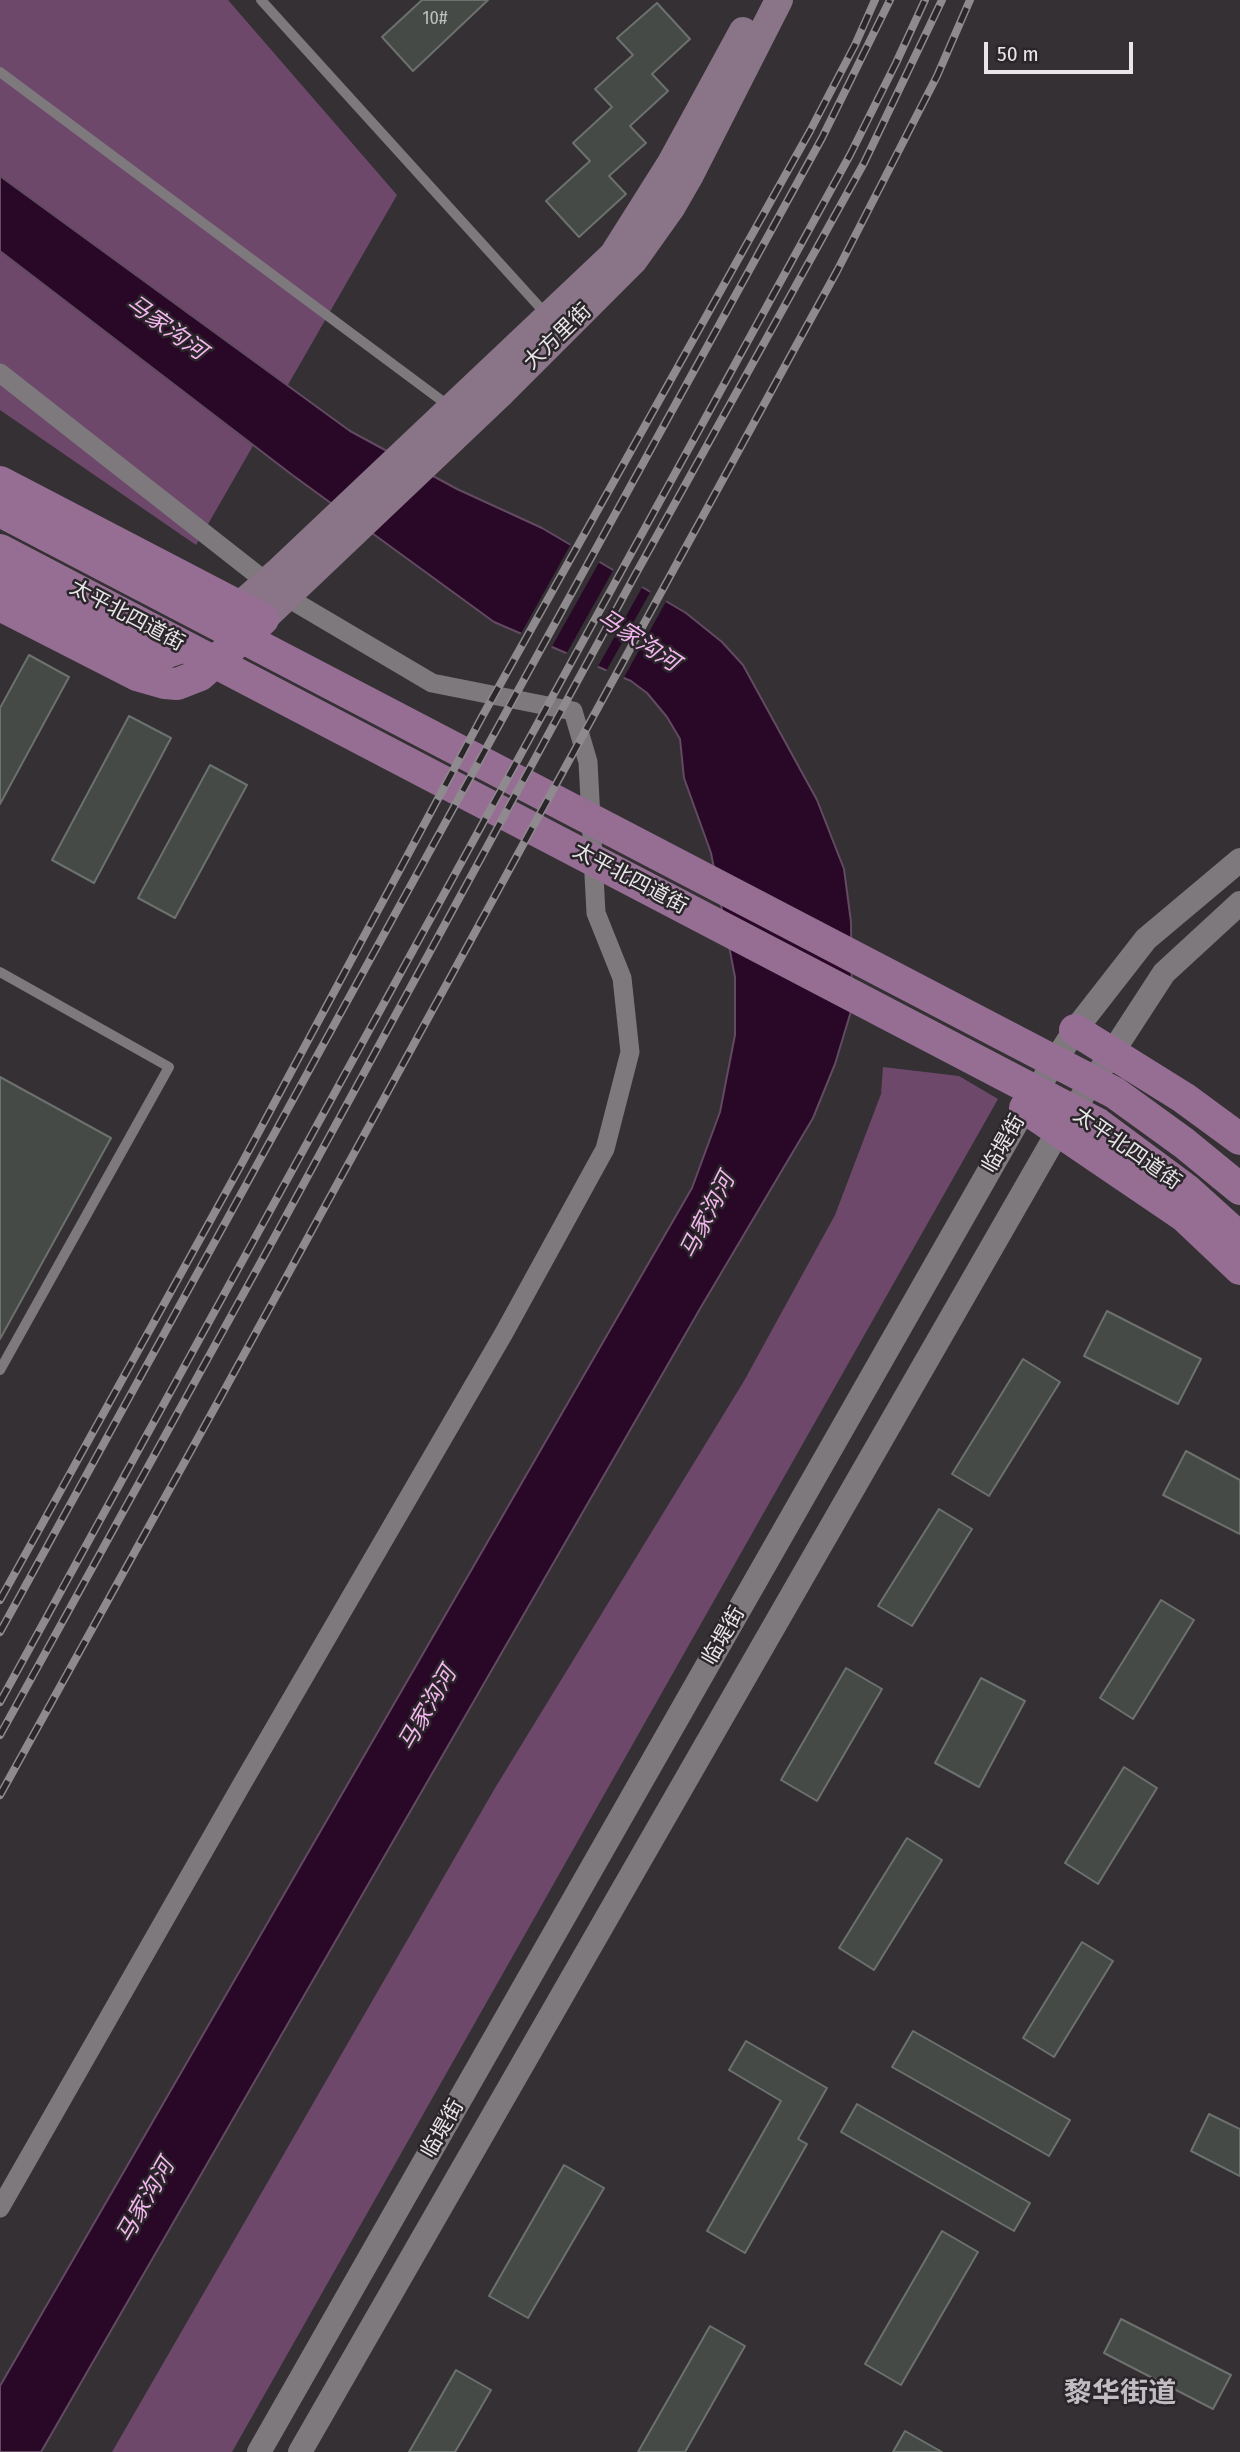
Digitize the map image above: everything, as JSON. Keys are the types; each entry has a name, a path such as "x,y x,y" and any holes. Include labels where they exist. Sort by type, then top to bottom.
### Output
{"main road":[{"name":"大方里街","path":"459,416 549,317 613,255 671,163 758,0"},
{"name":"大方里街","path":"251,612 459,416 598,298 645,246 690,175 779,0"},
{"path":"0,482 251,612"},
{"name":"太平北四道街","path":"0,511 1115,1093 1184,1143 1240,1189"},
{"name":"太平北四道街","path":"0,550 1098,1124 1186,1190 1240,1238"},
{"path":"0,580 121,640 149,651 167,652 200,640 251,612"},
{"path":"0,605 127,670 152,681 177,684 200,675 251,612"},
{"path":"1075,1030 1184,1098 1240,1139"},
{"name":"太平北四道街","path":"1025,1108 1184,1216 1240,1269"}],"street":[{"path":"0,373 276,589 432,682 573,711 587,762 596,913 622,978 630,1052 605,1149 504,1333 0,2208"},
{"name":"临堤街","path":"259,2452 1025,1108 1075,1030 1146,939 1240,860"},
{"name":"临堤街","path":"300,2452 1059,1130 1164,973 1240,903"}],"lane":[{"path":"261,0 549,317"},
{"path":"0,72 459,416"},
{"path":"0,972 169,1067 0,1370"}],"shaded area":[{"path":"0,0 228,0 397,195 196,545 0,410"},
{"path":"883,1067 959,1076 998,1099 232,2452 112,2452 495,1788 744,1381 835,1215 881,1094"}],"water":[{"name":"马家沟河","path":"0,176 350,431 457,489 542,528 686,613 722,642 743,665 817,800 844,869 851,922 852,1008 835,1064 813,1118 701,1307 41,2452 0,2452 0,2386 692,1188 720,1112 735,1035 735,977 711,853 684,778 680,739 667,717 647,693 631,681 494,622 291,474 0,251"}],"pier":[{"path":"572,542 601,559 550,650 519,637"},
{"path":"615,567 644,584 596,670 565,656"},
{"path":"652,589 668,598 622,681 605,673"}],"building":[{"path":"422,0 488,0 413,71 382,37"},
{"path":"657,3 690,39 652,74 668,91 630,126 646,143 609,176 626,194 579,237 546,201 590,161 573,143 612,107 595,89 633,55 617,38"},
{"path":"29,655 69,677 0,804 0,708"},
{"path":"129,716 171,738 94,883 52,860"},
{"path":"210,765 247,785 175,918 138,898"},
{"path":"0,1077 111,1138 0,1339"},
{"path":"1107,1311 1201,1359 1178,1404 1084,1356"},
{"path":"1023,1359 1060,1382 989,1496 952,1474"},
{"path":"1186,1451 1240,1480 1240,1534 1163,1495"},
{"path":"939,1509 972,1529 912,1626 878,1606"},
{"path":"1161,1600 1194,1620 1133,1719 1100,1698"},
{"path":"846,1668 882,1689 817,1801 781,1780"},
{"path":"981,1678 1025,1701 979,1787 935,1763"},
{"path":"1124,1767 1157,1788 1098,1884 1065,1863"},
{"path":"907,1838 942,1860 874,1970 839,1948"},
{"path":"1082,1942 1113,1961 1054,2057 1023,2038"},
{"path":"913,2031 1070,2120 1049,2156 892,2067"},
{"path":"746,2041 827,2088 798,2139 807,2144 745,2253 707,2231 781,2101 729,2070"},
{"path":"857,2104 1030,2203 1014,2231 841,2132"},
{"path":"1209,2114 1240,2129 1240,2176 1191,2151"},
{"path":"564,2165 604,2188 528,2318 489,2296"},
{"path":"942,2231 978,2252 901,2385 865,2364"},
{"path":"1121,2319 1231,2375 1213,2409 1104,2353"},
{"path":"710,2326 745,2346 685,2452 638,2452"},
{"path":"456,2370 491,2390 455,2452 409,2452"},
{"path":"905,2431 942,2452 893,2452"}],"railway":[{"path":"0,1600 241,1165 483,715 810,131 875,0"},
{"path":"0,1632 822,138 890,0"},
{"path":"0,1702 850,155 925,0"},
{"path":"0,1735 634,577 864,163 942,0"},
{"path":"0,1795 837,271 937,76 970,0"}],"district":[{"name":"黎华街道","path":"1120,2394"}]}
